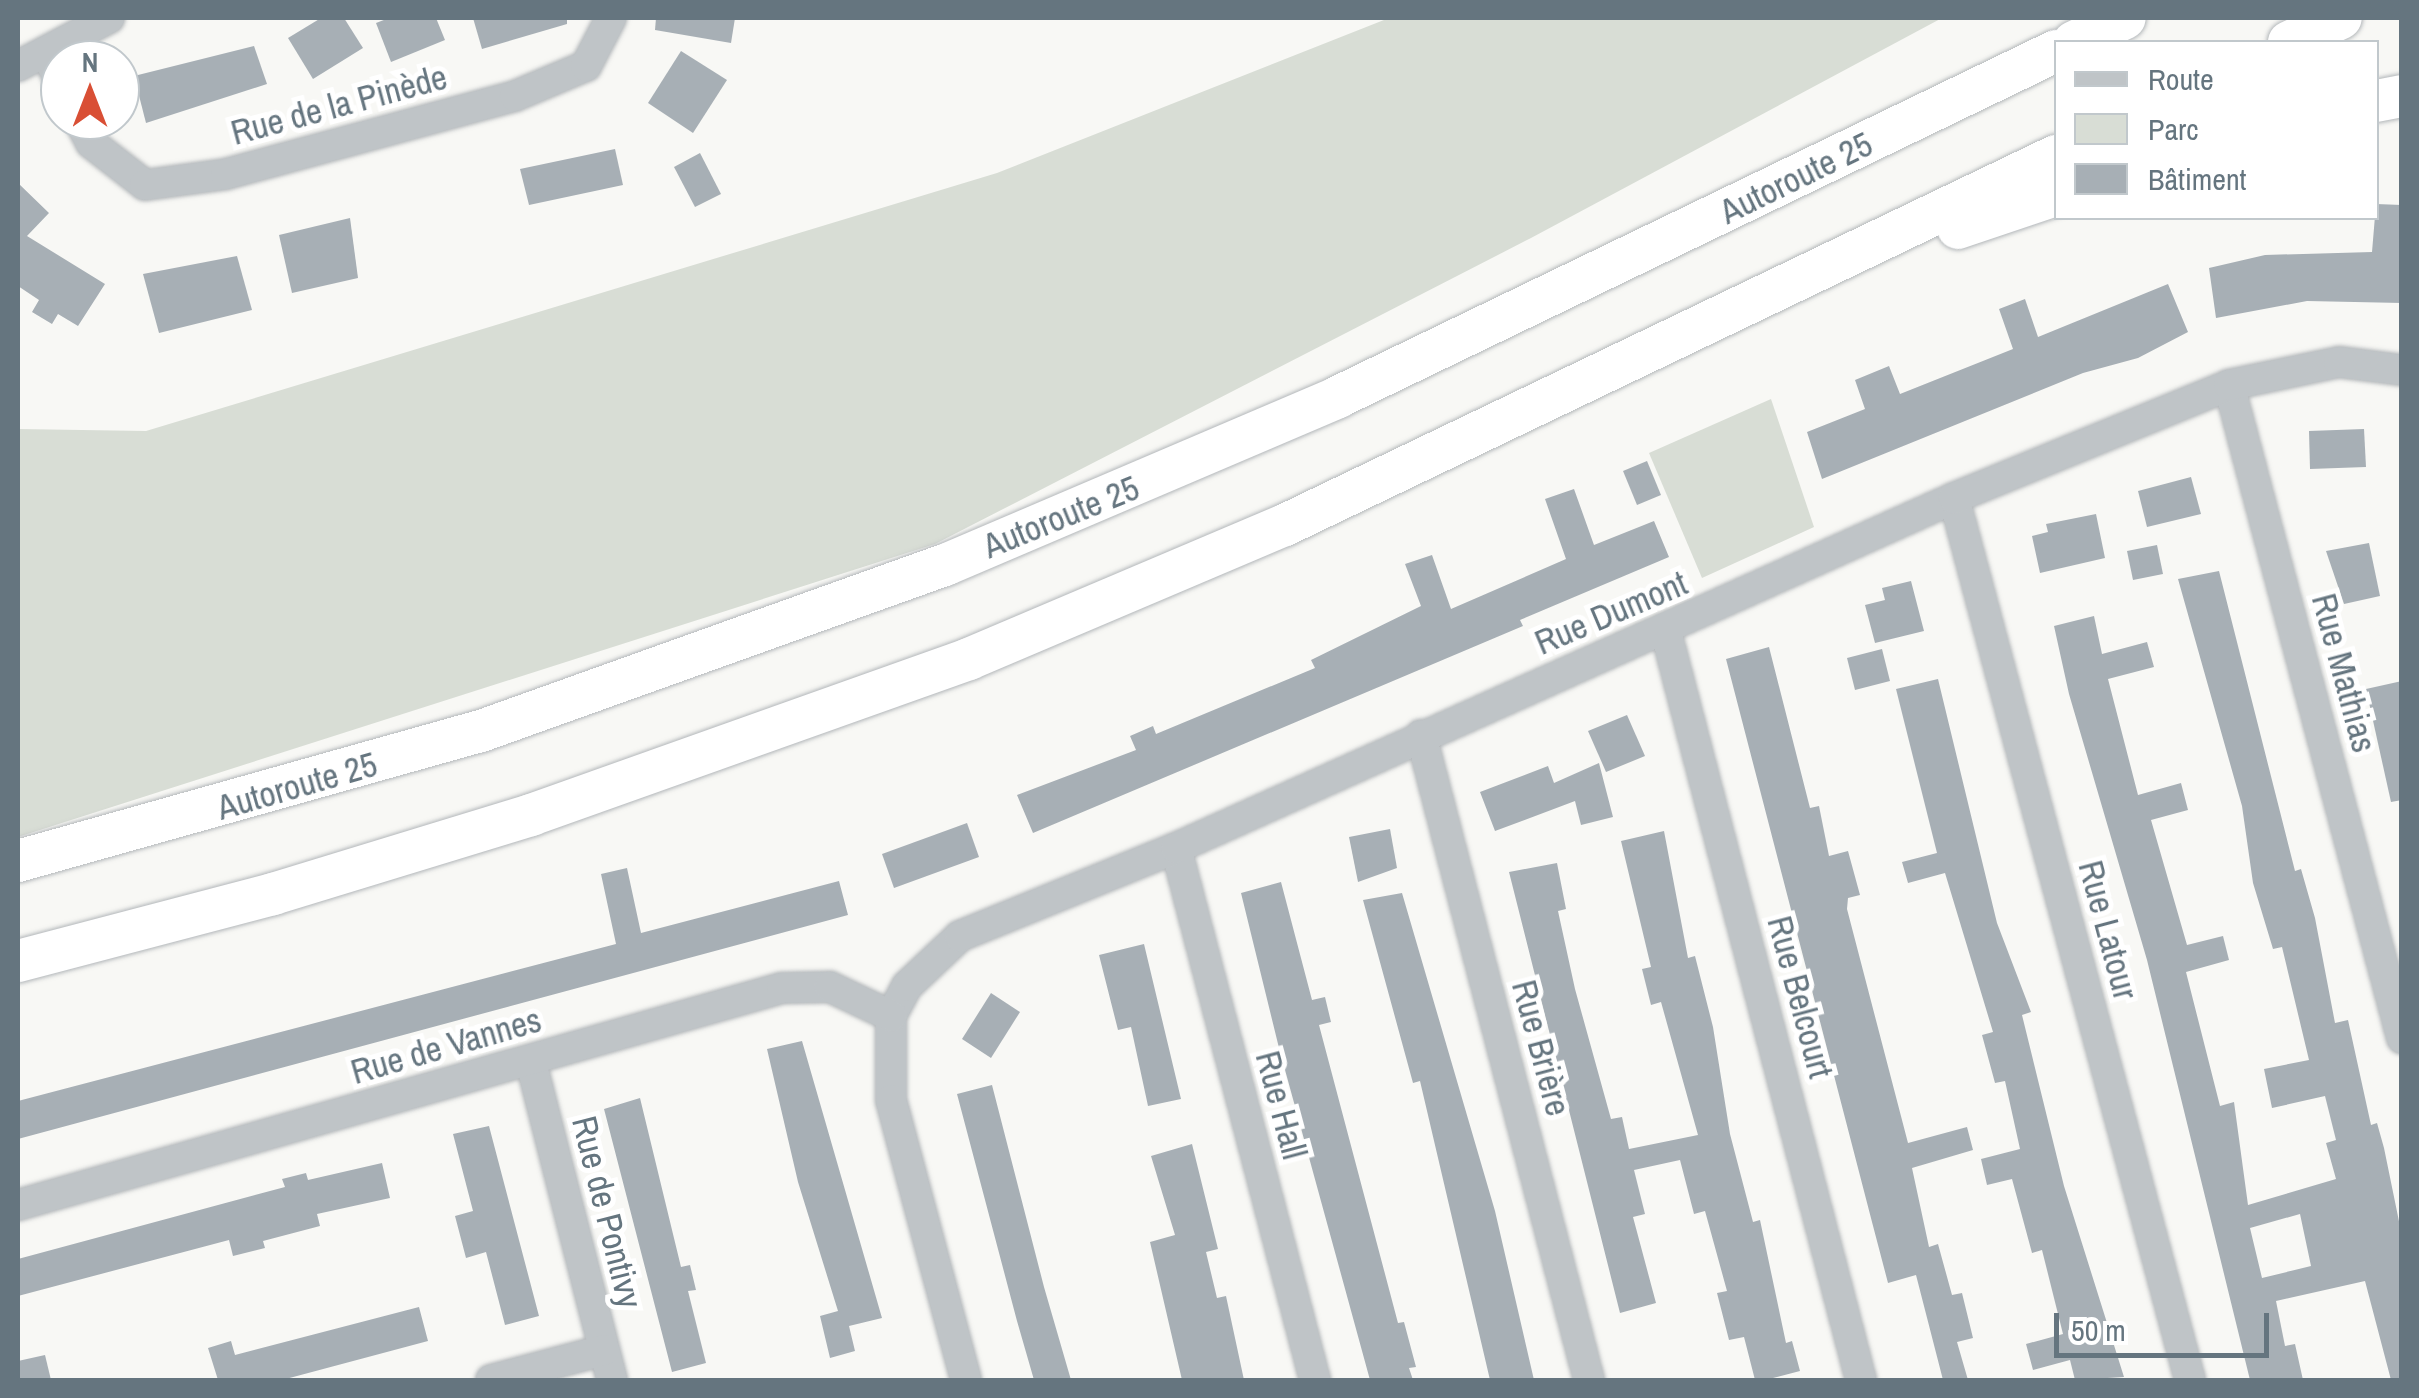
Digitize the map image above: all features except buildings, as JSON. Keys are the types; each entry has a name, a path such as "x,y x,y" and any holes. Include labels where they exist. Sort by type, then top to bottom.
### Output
{"highway":[{"path":"2078,40 2125,18"},
{"path":"2294,40 2341,18"},
{"name":"Autoroute 25","path":"18,861 496,726 945,565 1338,397 2054,52"},
{"path":"18,961 398,857 910,682 1285,526 2054,157"},
{"path":"1782,287 2054,197"}],"street":[{"path":"71,40 109,18"},
{"name":"Rue de la Pinède","path":"89,140 145,185 226,174 515,96 586,66 611,18"},
{"name":"Rue Dumont","path":"891,1016 907,986 960,936 1176,848 1421,735 1666,632 1954,498 2229,384 2339,362 2402,370"},
{"name":"Rue Mathias","path":"2229,384 2402,1038"},
{"name":"Rue Latour","path":"1954,498 2190,1380"},
{"name":"Rue Belcourt","path":"1666,632 1860,1380"},
{"name":"Rue Brière","path":"1421,735 1588,1380"},
{"name":"Rue Hall","path":"1176,848 1314,1380"},
{"name":"Rue de Vannes","path":"18,1205 782,988 830,986 891,1016"},
{"path":"891,1016 891,1100 966,1380"},
{"name":"Rue de Pontivy","path":"531,1062 612,1380"},
{"path":"491,1380 604,1350"}],"green space":[{"path":"1389,18 1942,18 1531,238 935,544 18,837 18,429 146,431 997,173"},
{"path":"1771,399 1814,527 1702,578 1649,453"}]}
